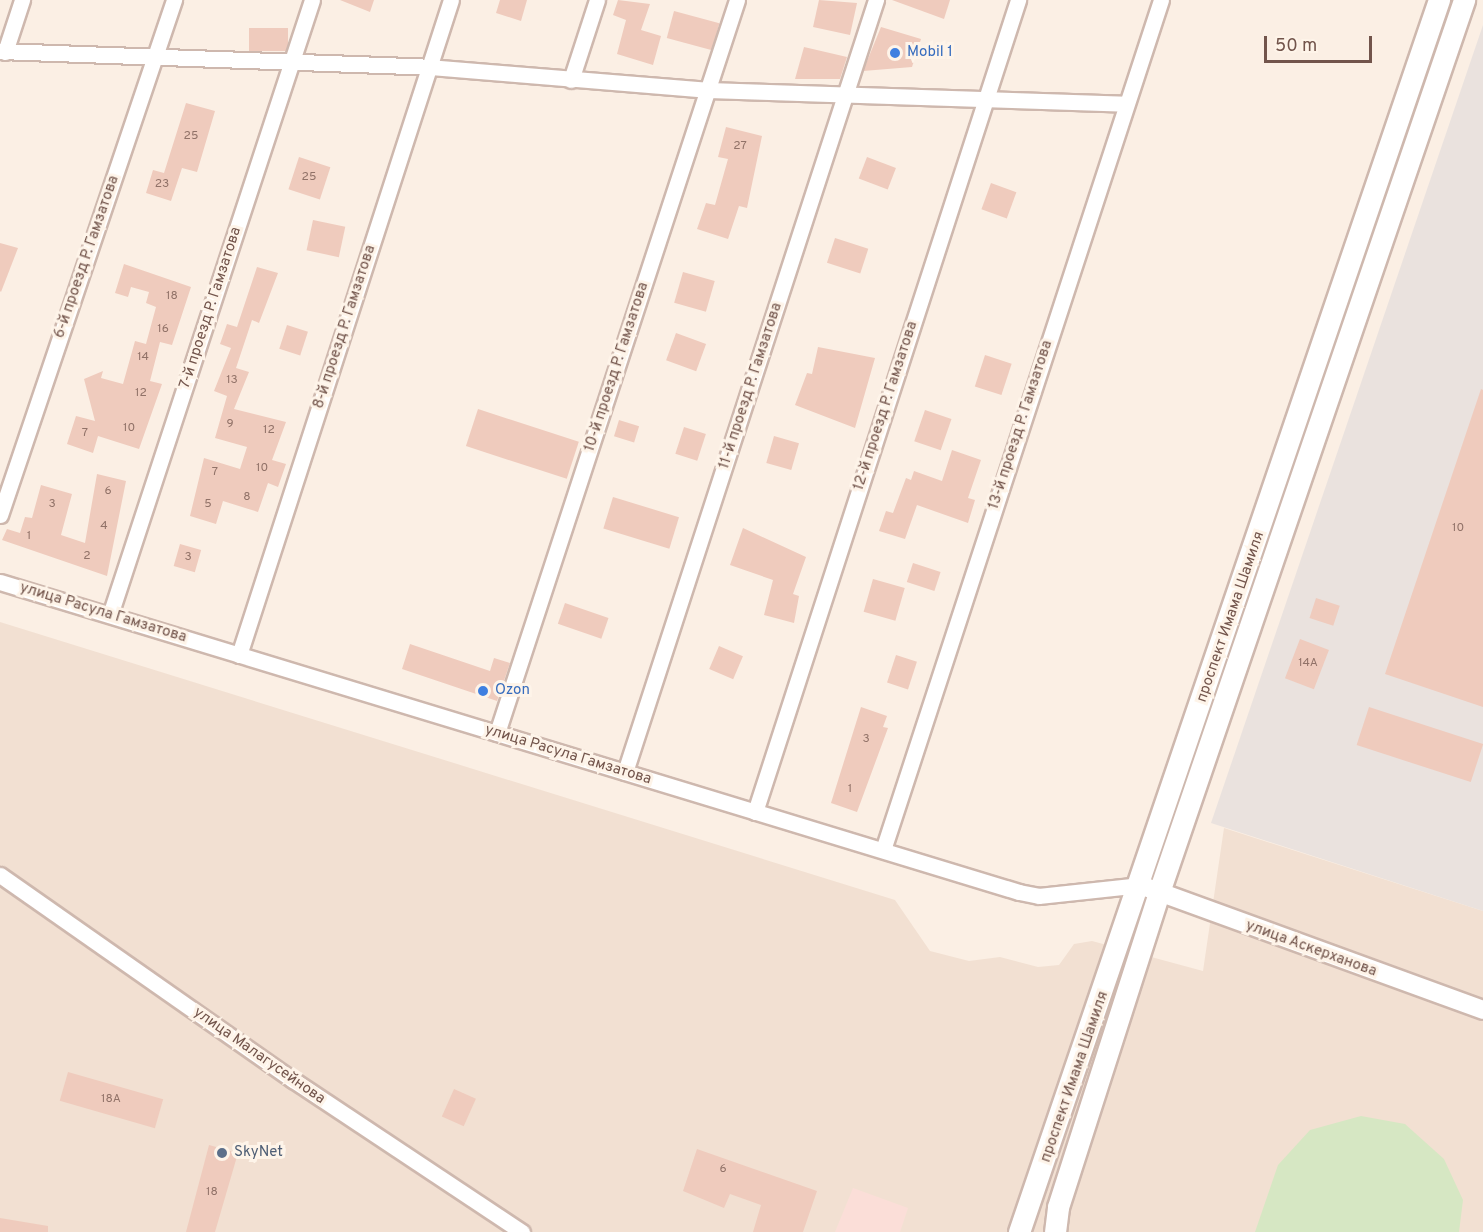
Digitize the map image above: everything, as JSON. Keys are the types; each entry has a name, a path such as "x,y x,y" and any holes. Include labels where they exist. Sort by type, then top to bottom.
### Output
{"main road":[{"name":"проспект Имама Шамиля","path":"1055,1232 1058,1207 1150,889 1439,0"},
{"name":"проспект Имама Шамиля","path":"1019,1232 1150,889 1464,0"}],"street":[{"path":"22,0 2,51 154,59 429,67 708,90 845,96 986,97 1126,104"},
{"name":"6-й проезд Р. Гамзатова","path":"0,515 174,0"},
{"name":"7-й проезд Р. Гамзатова","path":"110,615 312,0"},
{"name":"8-й проезд Р. Гамзатова","path":"239,655 451,0"},
{"path":"571,80 597,0"},
{"name":"10-й проезд Р. Гамзатова","path":"498,734 737,0"},
{"name":"11-й проезд Р. Гамзатова","path":"626,772 876,0"},
{"name":"12-й проезд Р. Гамзатова","path":"755,812 1018,0"},
{"name":"13-й проезд Р. Гамзатова","path":"883,850 1161,0"},
{"name":"улица Расула Гамзатова","path":"0,582 755,812 1040,896 1150,889"},
{"name":"улица Малагусейнова","path":"0,875 293,1080 522,1232"},
{"name":"улица Аскерханова","path":"1150,889 1483,1010"}],"shaded area":[{"path":"1483,25 1483,911 1211,823"},
{"path":"0,622 895,900 930,951 969,961 1000,957 1038,967 1059,965 1074,944 1092,941 1203,971 1224,828 1483,911 1483,1232 0,1232"},
{"path":"853,1188 908,1208 900,1232 835,1232"}],"green space":[{"path":"1361,1116 1405,1124 1444,1159 1463,1200 1459,1232 1255,1232 1278,1165 1310,1130"}],"building":[{"path":"340,0 374,0 370,12"},
{"path":"500,0 527,0 521,21 496,13"},
{"path":"618,0 650,4 641,30 661,36 653,65 617,54 626,20 613,15"},
{"path":"819,0 857,3 850,35 813,27"},
{"path":"892,0 950,0 944,19"},
{"path":"674,11 719,23 712,50 667,38"},
{"name":"Mobil 1","path":"881,27 921,39 912,67 863,71"},
{"path":"249,28 288,28 288,51 249,51"},
{"path":"804,47 847,57 840,79 795,79"},
{"path":"186,103 215,111 197,172 182,168 171,201 146,193 153,170 164,173"},
{"path":"726,127 762,136 747,208 739,206 728,239 697,229 706,203 715,205 728,159 718,157"},
{"path":"299,157 330,167 320,200 288,189"},
{"path":"867,157 896,168 888,190 859,178"},
{"path":"991,183 1016,192 1007,219 981,209"},
{"path":"313,220 345,227 339,257 307,250"},
{"path":"835,238 868,249 860,274 827,263"},
{"path":"0,243 18,248 1,292 0,291"},
{"path":"124,264 191,287 172,345 160,342 150,381 162,384 139,449 98,436 93,453 67,444 76,416 95,421 84,379 103,371 101,378 123,384 135,341 146,344 156,307 146,303 149,292 131,287 128,297 115,293"},
{"path":"257,267 278,273 259,323 252,320 236,368 249,372 234,409 286,422 272,460 286,464 278,487 268,483 258,512 223,501 216,524 190,516 204,458 240,469 247,447 215,438 227,396 214,391 231,348 220,344 227,324 237,327"},
{"path":"683,272 715,281 706,312 674,303"},
{"path":"287,325 308,332 300,356 279,349"},
{"path":"676,333 706,344 696,371 666,360"},
{"path":"818,347 875,358 855,428 795,405 807,373 812,374"},
{"path":"985,355 1012,364 1001,395 975,386"},
{"path":"1481,389 1483,390 1483,707 1385,674"},
{"path":"478,409 579,442 567,479 466,446"},
{"path":"925,410 951,419 941,450 914,441"},
{"path":"619,420 639,426 634,442 614,436"},
{"path":"684,427 706,434 697,461 675,454"},
{"path":"774,436 799,443 791,470 766,463"},
{"path":"952,450 981,460 968,498 975,500 968,523 917,505 905,539 879,531 886,511 893,513 906,478 911,480 914,471 942,481"},
{"path":"97,474 126,481 107,576 2,540 7,529 20,533 25,517 32,518 41,485 72,494 61,535 85,543"},
{"path":"613,497 679,517 669,549 603,529"},
{"path":"743,528 806,557 793,594 799,596 794,623 764,615 773,580 730,565"},
{"path":"180,544 201,550 195,572 174,566"},
{"path":"913,563 941,572 934,591 907,582"},
{"path":"873,579 905,588 895,621 864,612"},
{"path":"1316,598 1340,606 1333,626 1310,618"},
{"path":"565,603 608,618 601,639 558,624"},
{"path":"1300,639 1329,650 1314,689 1285,678"},
{"path":"410,644 490,671 494,658 510,663 497,701 402,669"},
{"path":"719,646 743,656 733,679 709,669"},
{"path":"896,655 917,662 908,689 887,683"},
{"path":"861,707 887,716 883,727 888,728 857,812 831,803"},
{"path":"1369,707 1483,744 1471,782 1357,745"},
{"path":"68,1072 163,1099 155,1128 60,1101"},
{"path":"454,1089 476,1099 464,1126 442,1116"},
{"path":"209,1145 238,1153 215,1232 186,1232"},
{"path":"697,1149 817,1191 803,1232 753,1232 761,1205 730,1194 724,1208 683,1191"},
{"path":"0,1218 48,1226 48,1232 0,1232"}],"place":[{"name":"Mobil 1","path":"895,53"},
{"name":"Ozon","path":"483,691"},
{"name":"SkyNet","path":"222,1153"}]}
